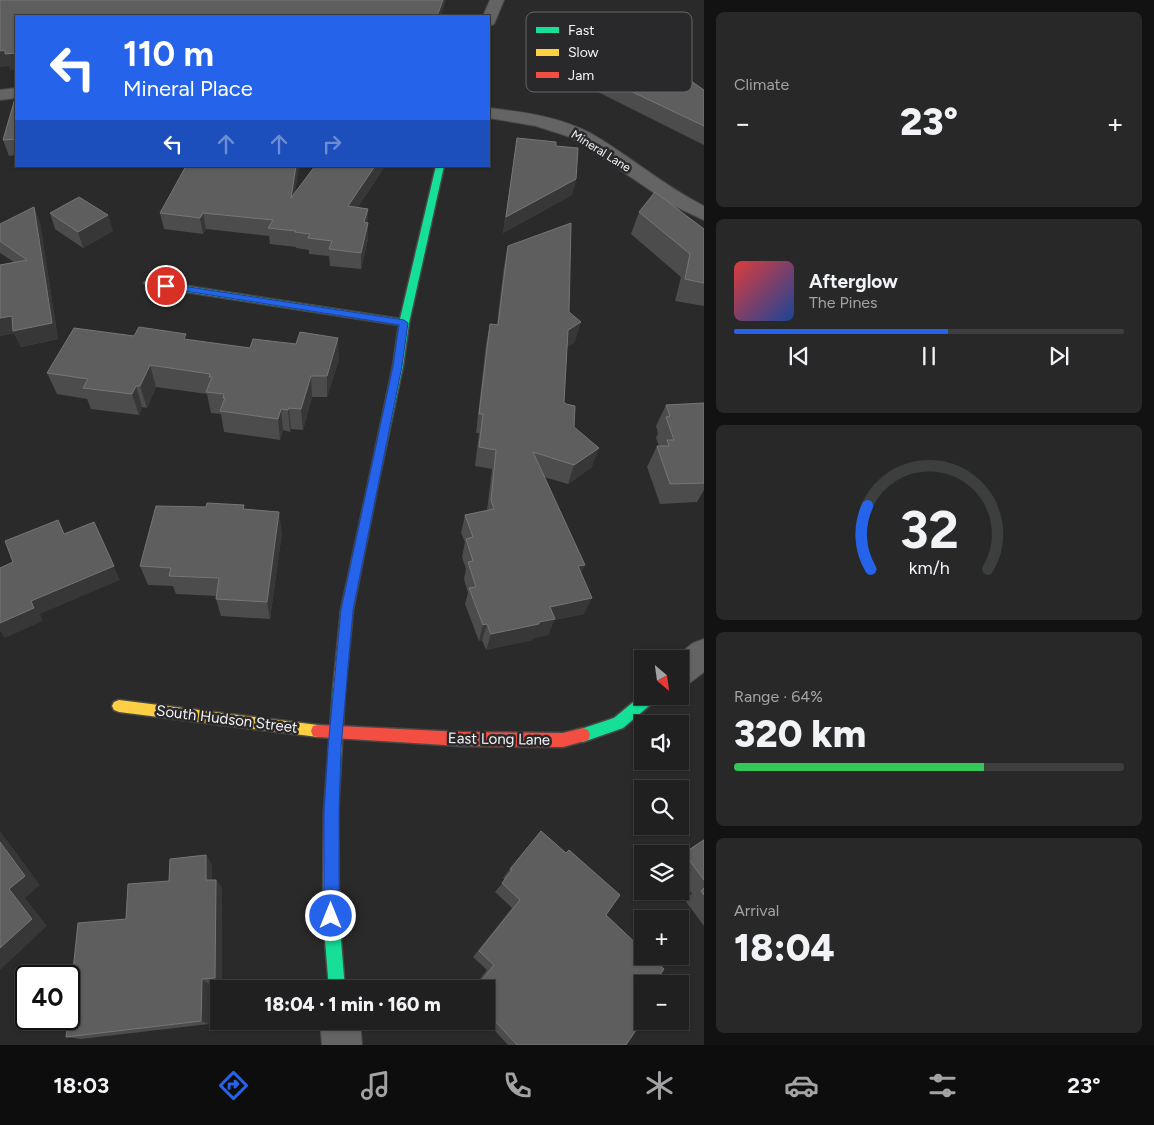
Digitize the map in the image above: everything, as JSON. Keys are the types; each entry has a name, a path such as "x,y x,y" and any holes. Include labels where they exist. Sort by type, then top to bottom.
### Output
{"street":[{"path":"490,19 498,0"},
{"path":"0,95 15,94"},
{"name":"Mineral Lane","path":"490,113 528,118 569,130 585,138 679,201 704,214"},
{"path":"336,980 331,916 332,812 336,732 347,610 398,366 404,323 440,167"},
{"path":"148,283 404,323"},
{"path":"689,665 704,653"},
{"name":"East Long Lane","path":"336,732 461,739 563,740 592,733 618,723 640,705"},
{"name":"South Hudson Street","path":"119,706 336,732"},
{"path":"341,1030 342,1045"}],"building":[{"path":"0,0 443,0 437,15 15,15 15,53 5,54 5,50 0,51"},
{"path":"692,82 704,90 704,126 633,92 692,92"},
{"path":"15,98 15,139 3,140"},
{"path":"517,138 556,142 556,146 578,148 576,179 506,217"},
{"path":"185,167 296,167 291,198 314,167 374,167 348,206 368,209 364,222 368,223 361,253 329,249 332,241 308,238 310,234 268,228 273,220 203,213 200,218 160,213"},
{"path":"655,192 704,229 704,283 685,279 690,254 639,212"},
{"path":"79,197 108,215 78,232 50,213"},
{"path":"34,207 52,323 13,331 12,316 0,318 0,265 27,260 0,241 0,224"},
{"path":"571,223 569,312 581,322 568,330 564,402 575,406 574,427 599,448 574,465 533,452 585,565 578,566 592,598 550,607 555,619 491,634 487,624 483,625 469,588 476,587 468,562 473,561 466,539 473,537 465,515 494,509 491,500 496,450 479,447 483,414 479,414 490,324 498,325 508,246"},
{"path":"139,327 186,334 184,339 250,348 253,339 296,344 300,332 338,338 327,376 311,376 301,409 281,409 278,419 220,411 225,398 223,398 224,394 206,392 212,377 209,377 210,374 150,365 140,386 136,386 132,394 83,388 88,379 47,373 74,328 134,336"},
{"path":"704,403 704,483 670,484 657,446 669,446 667,440 674,440 666,417 670,416 666,405"},
{"path":"207,503 244,505 243,509 279,512 267,602 216,599 219,578 169,576 171,568 140,566 156,506 206,507"},
{"path":"58,520 64,534 94,522 114,566 31,601 34,608 0,623 0,568 13,562 5,541"},
{"path":"541,831 566,853 569,850 620,895 606,915 634,941 634,965 660,965 664,969 660,975 634,975 634,1030 636,1030 626,1045 517,1045 495,1021 495,980 482,980 494,965 479,951 520,900 502,883 512,870 510,869"},
{"path":"704,840 704,880 689,860 689,850"},
{"path":"0,842 25,876 9,889 32,919 0,948"},
{"path":"206,855 206,880 216,880 215,978 202,979 201,1021 66,1037 67,1030 80,1030 80,965 74,965 78,923 126,919 128,884 169,881 170,859"}],"traffic: fast":[{"path":"372,489 398,366 404,323 440,167"},
{"path":"148,283 404,323"},
{"path":"336,980 331,916 331,812 339,690"},
{"path":"583,735 618,723 640,705"}],"traffic: slow":[{"path":"339,690 347,610 372,489"},
{"path":"119,706 318,731"}],"traffic: jam":[{"path":"318,731 461,739 563,740 583,735"}],"route":[{"path":"166,286 404,323 398,366 347,610 335,748 331,916"}]}
